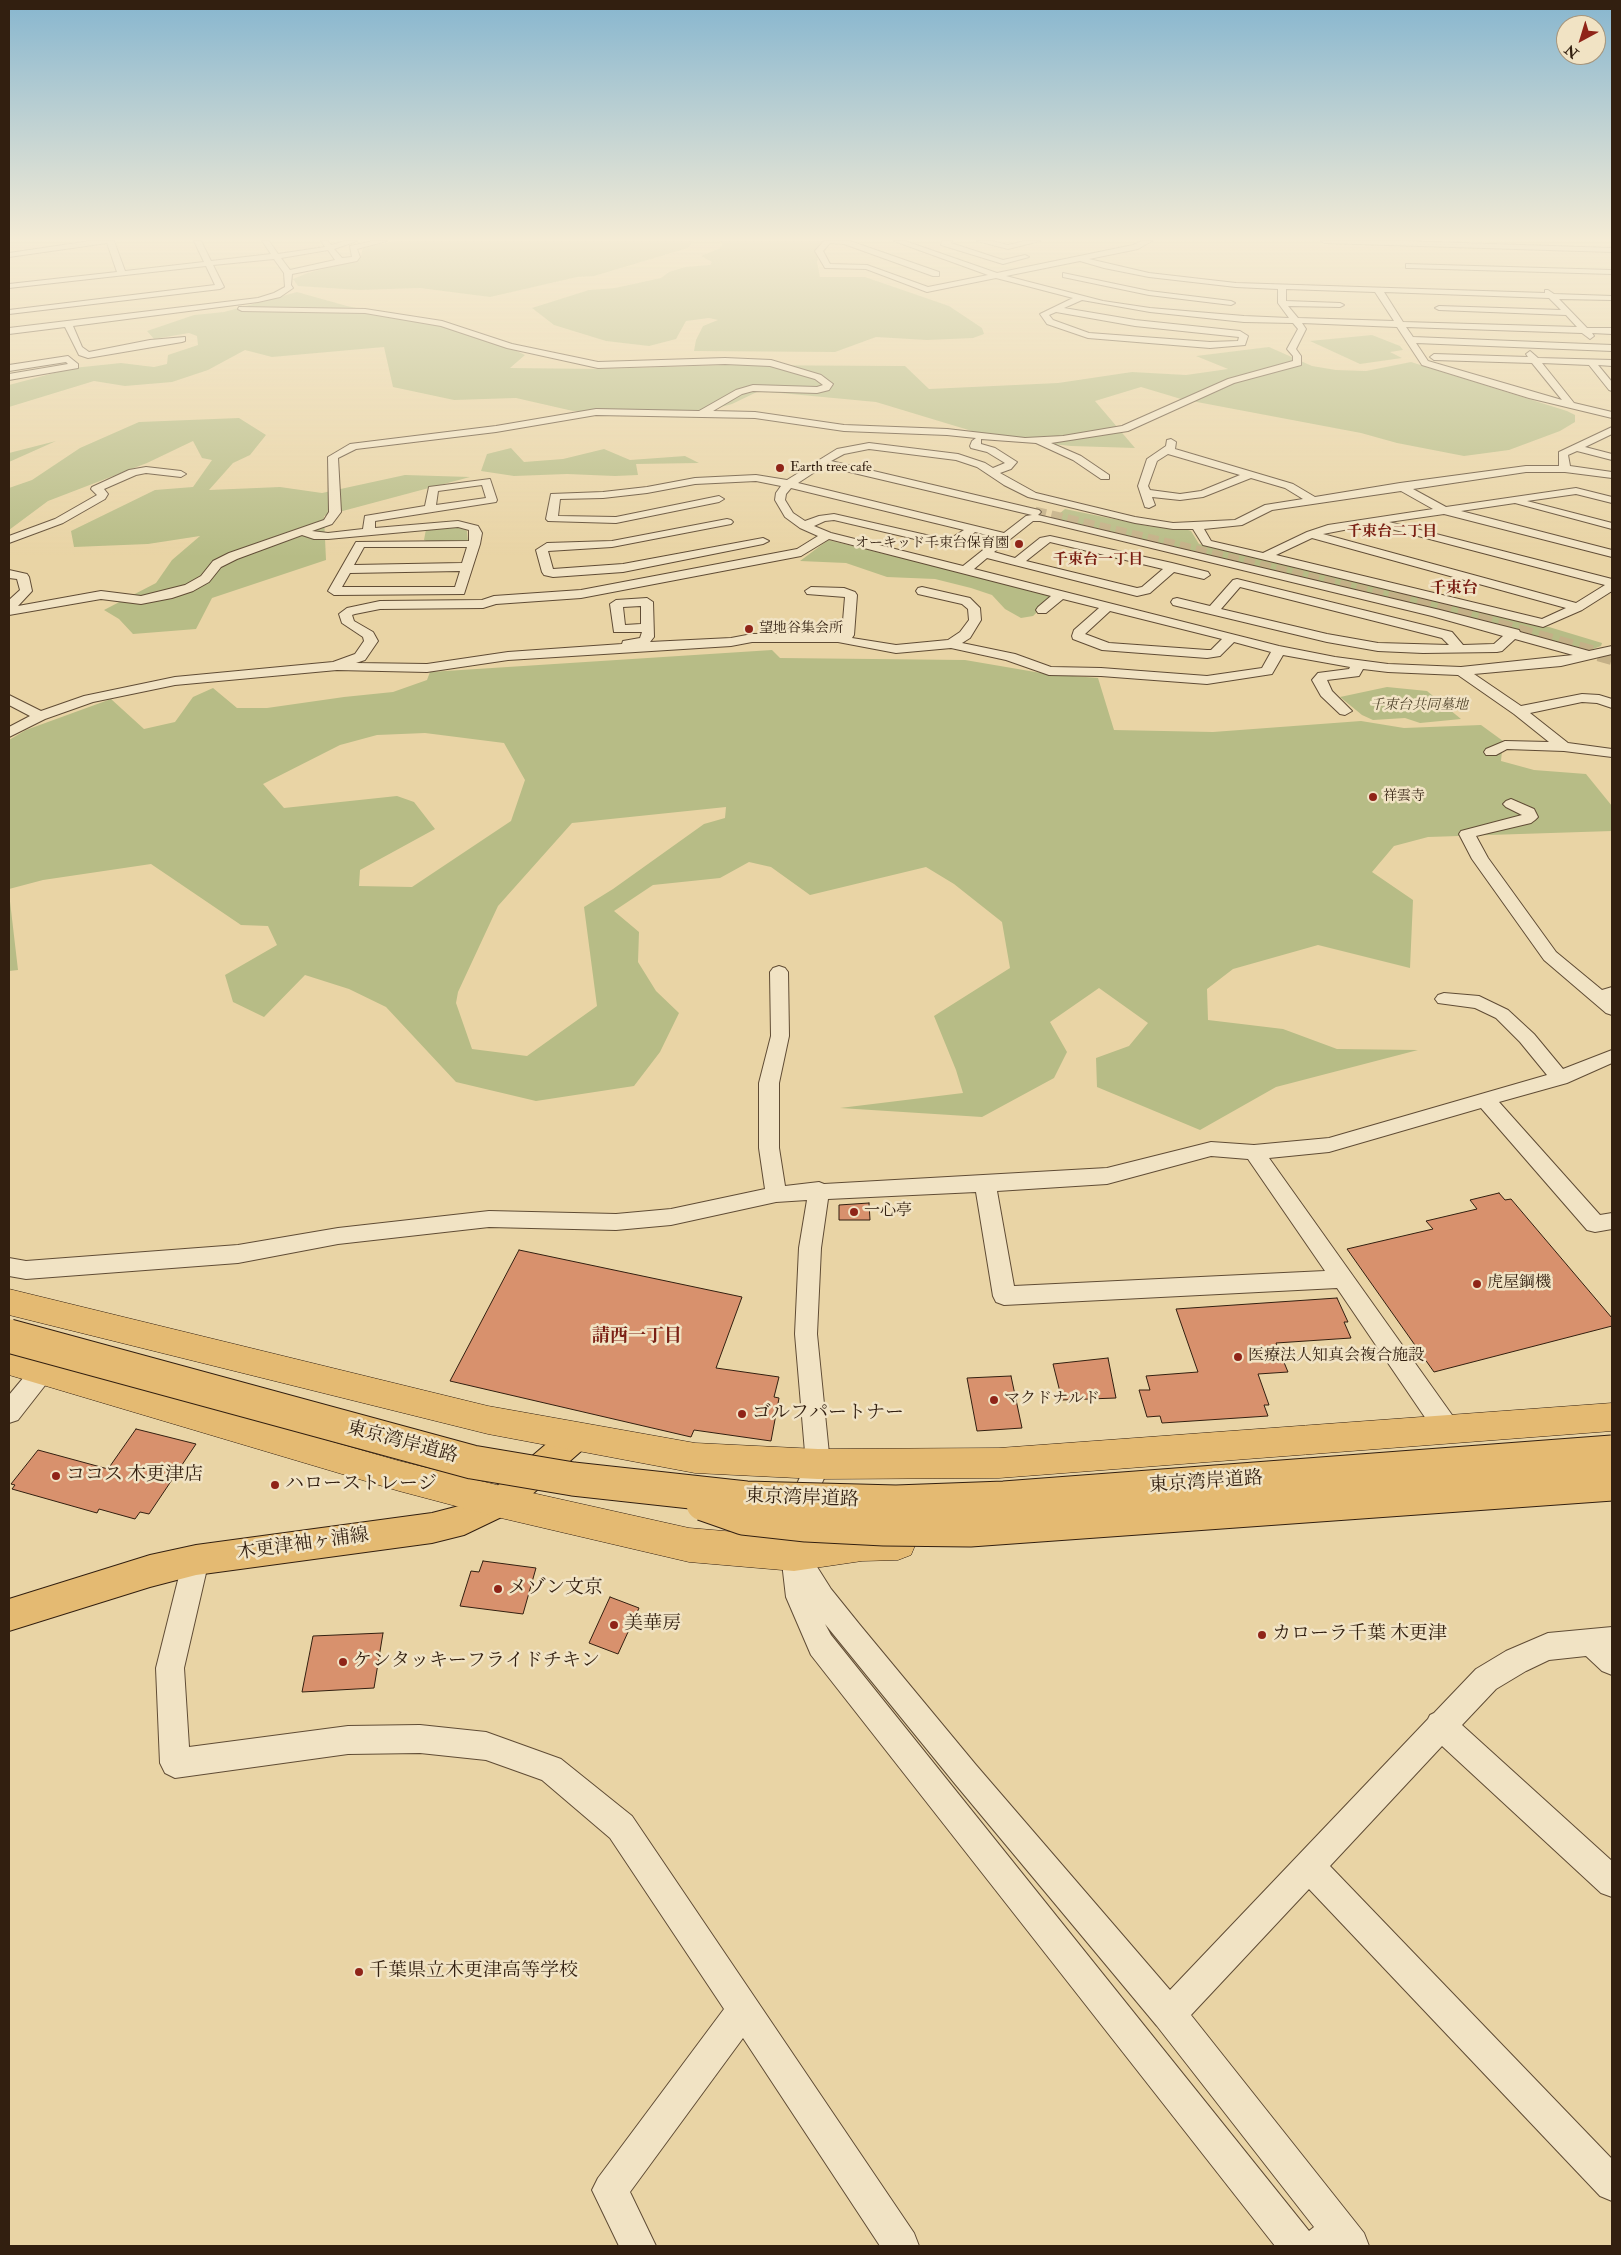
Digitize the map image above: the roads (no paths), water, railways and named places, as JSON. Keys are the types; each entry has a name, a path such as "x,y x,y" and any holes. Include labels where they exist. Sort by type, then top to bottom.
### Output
{"highway":[{"name":"東京湾岸道路","path":"9,1302 488,1420 695,1458 818,1464 999,1463 1612,1417"},
{"name":"東京湾岸道路","path":"9,1336 472,1462 573,1479 746,1498 896,1502 1004,1498 1612,1452"},
{"path":"9,1362 399,1476 501,1502 689,1545 794,1554 862,1544 944,1541 1612,1492"},
{"path":"674,1490 704,1504 742,1518 806,1525 884,1529 970,1530 1612,1484"}],"main road":[{"name":"木更津袖ヶ浦線","path":"9,1615 150,1571 196,1560 432,1528 464,1520 501,1502 576,1437"}],"street":[{"path":"42,353 78,347 82,353 88,355 132,346"},
{"path":"511,346 598,365 704,361 772,363 818,377 828,384 826,388 817,390 749,389 703,413"},
{"path":"9,611 101,595 141,600 168,596 190,588 205,579 217,564 232,556 328,522 335,512 333,457 354,446 496,429 590,413 703,413 771,417 863,430 947,432 1037,440 1063,438 1132,427 1166,409 1231,381 1298,364 1297,356 1291,349 1292,346"},
{"path":"1416,346 1422,360 1431,365 1532,396 1569,403 1612,415"},
{"path":"1524,346 1569,403"},
{"path":"1581,346 1612,348"},
{"path":"1421,356 1612,363"},
{"path":"1478,358 1497,385"},
{"path":"9,368 68,359 75,366 9,377"},
{"path":"1591,362 1612,388"},
{"path":"814,437 821,425"},
{"path":"1565,468 1563,454 1610,433"},
{"path":"982,436 975,446 991,450 1012,462 1007,467 994,472"},
{"path":"1037,440 1077,458 1105,477"},
{"path":"1135,520 1148,505 1143,486 1152,459 1168,446 1250,475 1289,486 1313,500"},
{"path":"1612,476 1565,468 1526,469 1400,486 1270,507 1238,523 1173,526 1135,520 1032,495 982,465 949,455 885,447 854,448 824,461 789,484 780,493 782,505 789,515 804,526 827,535 1279,650 1388,668 1462,671 1531,666 1591,656 1612,650"},
{"path":"1576,448 1612,457"},
{"path":"824,461 1037,511"},
{"path":"9,540 59,521 101,498 102,494 96,489 134,472 146,470 181,474"},
{"path":"1146,493 1180,497 1203,494 1250,475"},
{"path":"725,514 616,520 552,519 555,496 604,495 695,480 756,478 789,484 1008,537"},
{"path":"718,480 725,514"},
{"path":"369,533 369,518 492,500 486,481 433,489 430,509"},
{"path":"1400,486 1444,510 1612,554"},
{"path":"1265,556 1311,534 1332,527 1576,491 1612,500"},
{"path":"1510,501 1612,526"},
{"path":"725,514 612,544 547,547 542,550 548,572 553,573 623,568 764,541"},
{"path":"804,526 823,518 834,517 949,544 955,543 973,528"},
{"path":"966,570 1030,518 1040,518 1514,633 1591,656"},
{"path":"1372,521 1612,584"},
{"path":"304,532 321,536 458,524 474,528 476,533 474,544 460,591 334,591 360,544 474,544"},
{"path":"1197,526 1207,543 1543,623 1578,607 1612,584"},
{"path":"749,534 764,541 801,552"},
{"path":"1311,534 1578,607"},
{"path":"337,666 360,657 371,642 368,635 348,623 345,614 350,611 380,605 483,604 494,600 581,594 801,552 827,535"},
{"path":"1017,562 1044,540 1050,539 1204,575"},
{"path":"986,554 1138,592 1146,590 1172,567"},
{"path":"1160,619 1219,560"},
{"path":"347,569 467,567"},
{"path":"9,574 23,577 26,591 9,607"},
{"path":"1213,610 1237,583 1447,634 1459,648"},
{"path":"812,591 844,592 851,595 848,635 840,638"},
{"path":"922,591 966,601 974,608 975,620 965,635 951,644"},
{"path":"1042,610 1061,594"},
{"path":"580,604 606,605 647,602 648,637 644,641 596,649"},
{"path":"1177,602 1327,638 1378,646 1498,648 1514,633"},
{"path":"606,605 619,629 648,628"},
{"path":"1108,606 1078,636 1107,647 1206,654 1216,653 1231,638"},
{"path":"9,734 40,716 89,699 175,681 337,666 427,668 508,656 731,642 752,638 840,638 896,649 951,644 1010,657 1049,671 1101,672 1206,680 1267,671 1279,650"},
{"path":"1344,711 1326,693 1319,680 1323,676 1354,673 1358,664"},
{"path":"1462,671 1519,711 1564,747"},
{"path":"1519,711 1582,698 1598,699 1612,704"},
{"path":"9,699 40,716"},
{"path":"1491,752 1505,745 1564,747 1612,753"},
{"path":"1511,804 1529,812 1530,816 1525,820 1510,822 1467,834 1480,859 1550,956 1608,1000"},
{"path":"776,1194 768,1148 769,1083 780,1036 779,972"},
{"path":"1444,999 1480,1002 1502,1014 1527,1038 1560,1078"},
{"path":"9,1267 26,1270 238,1254 338,1236 489,1219 616,1222 671,1216 776,1194 819,1190 985,1184 1107,1176 1210,1149 1254,1152 1329,1145 1560,1078 1612,1056"},
{"path":"1485,1099 1595,1224 1612,1221"},
{"path":"1254,1152 1448,1430"},
{"path":"985,1184 1004,1296 1344,1279"},
{"path":"819,1190 810,1248 806,1334 818,1464 799,1508 794,1554 798,1597 821,1645 1298,2246"},
{"path":"9,1413 42,1372"},
{"path":"794,1554 822,1598 850,1634 966,1775 1169,2014 1336,2241"},
{"path":"196,1560 170,1668 175,1763 348,1740 420,1739 486,1746 551,1769 621,1827 901,2246"},
{"path":"1169,2014 1486,1679 1516,1661 1548,1647 1605,1648"},
{"path":"1440,1726 1612,1882"},
{"path":"1309,1867 1612,2184"},
{"path":"638,2246 610,2190 744,2009"}],"tunnel":[{"path":"1035,512 1401,600"},
{"path":"1396,599 1458,614 1612,658"}],"place":[{"name":"Earth tree cafe","path":"780,468"},
{"name":"オーキッド千束台保育園","path":"1019,544"},
{"name":"望地谷集会所","path":"749,629"},
{"name":"祥雲寺","path":"1373,797"},
{"name":"一心亭","path":"854,1212"},
{"name":"虎屋鋼機","path":"1477,1284"},
{"name":"医療法人知真会複合施設","path":"1238,1357"},
{"name":"マクドナルド","path":"994,1400"},
{"name":"ゴルフパートナー","path":"742,1414"},
{"name":"ココス 木更津店","path":"56,1476"},
{"name":"ハローストレージ","path":"275,1485"},
{"name":"メゾン文京","path":"498,1589"},
{"name":"美華房","path":"614,1625"},
{"name":"カローラ千葉 木更津","path":"1262,1635"},
{"name":"ケンタッキーフライドチキン","path":"343,1662"},
{"name":"千葉県立木更津高等学校","path":"359,1972"}],"district":[{"name":"千束台二丁目","path":"1392,533"},
{"name":"千束台一丁目","path":"1098,561"},
{"name":"千束台","path":"1454,590"},
{"name":"請西一丁目","path":"637,1337"}],"park label":[{"name":"千束台共同墓地","path":"1419,706"}]}
